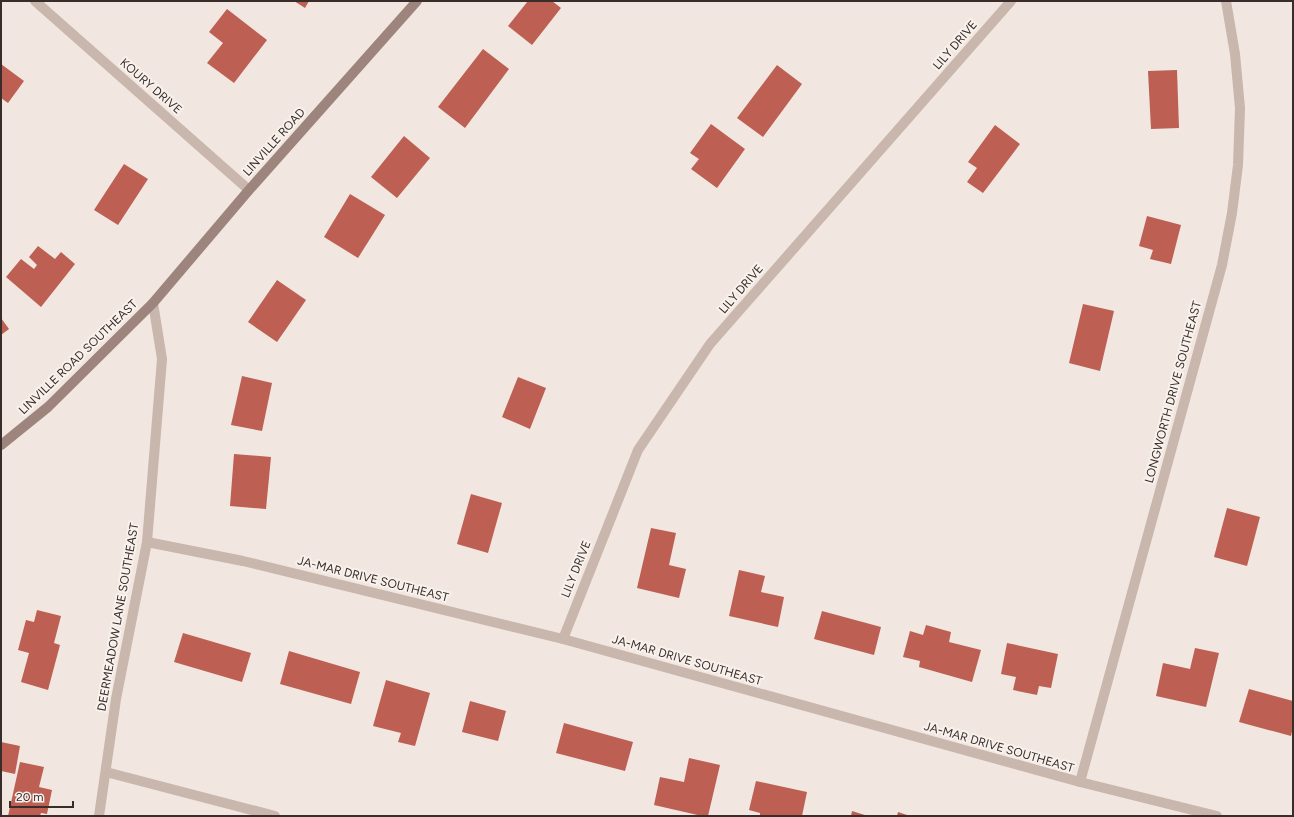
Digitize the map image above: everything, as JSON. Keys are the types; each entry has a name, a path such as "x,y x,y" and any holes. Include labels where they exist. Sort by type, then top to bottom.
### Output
{"main road":[{"name":"LINVILLE ROAD","path":"153,303 249,190 417,1"},
{"name":"LINVILLE ROAD SOUTHEAST","path":"1,445 48,407 153,303"}],"street":[{"name":"KOURY DRIVE","path":"35,1 249,190"},
{"name":"LILY DRIVE","path":"563,639 638,450 710,344 1010,1"},
{"name":"LONGWORTH DRIVE SOUTHEAST","path":"1080,782 1222,265 1232,214 1238,165 1240,108 1235,54 1226,1"},
{"name":"DEERMEADOW LANE SOUTHEAST","path":"99,816 116,699 147,542 162,359 153,303"},
{"name":"JA-MAR DRIVE SOUTHEAST","path":"147,542 243,561 563,639 1080,782 1217,816"},
{"path":"106,772 275,816"}],"building":[{"path":"294,1 309,1 305,8"},
{"path":"528,1 552,1 561,8 532,45 508,26"},
{"path":"227,9 267,40 234,83 207,63 223,43 209,32"},
{"path":"483,49 509,69 465,128 438,107"},
{"path":"1,64 24,81 8,103 1,98"},
{"path":"777,65 802,84 763,137 737,118"},
{"path":"1177,70 1179,128 1151,129 1148,71"},
{"path":"711,124 745,149 717,188 691,169 699,159 690,153"},
{"path":"995,125 1020,144 983,193 967,182 977,168 968,162"},
{"path":"404,136 430,158 397,198 371,177"},
{"path":"124,164 148,179 118,225 94,210"},
{"path":"350,194 385,215 358,258 324,237"},
{"path":"1147,216 1181,225 1171,264 1150,259 1153,250 1139,246"},
{"path":"38,246 55,259 61,252 75,264 41,307 6,277 21,259 34,269 37,265 29,257"},
{"path":"277,280 306,300 277,342 248,322"},
{"path":"1083,304 1114,311 1100,371 1069,363"},
{"path":"1,318 9,329 1,335"},
{"path":"242,376 272,383 262,431 231,425"},
{"path":"518,377 546,388 530,429 502,417"},
{"path":"234,454 271,457 266,509 230,506"},
{"path":"471,494 502,503 488,553 457,544"},
{"path":"1227,508 1260,517 1247,566 1214,557"},
{"path":"651,528 676,533 669,565 686,569 679,598 637,588"},
{"path":"739,570 765,576 761,592 784,597 778,627 729,616"},
{"path":"37,610 61,616 54,643 60,645 48,690 21,682 29,653 18,650 26,620 34,622"},
{"path":"822,611 881,627 874,655 814,639"},
{"path":"926,625 951,632 949,642 981,650 972,682 919,667 920,661 903,657 910,631 923,635"},
{"path":"183,633 251,653 242,682 174,662"},
{"path":"1007,643 1058,654 1051,688 1039,686 1037,695 1013,690 1016,677 1001,674"},
{"path":"1195,648 1219,653 1206,707 1156,696 1163,663 1190,669"},
{"path":"289,651 360,672 351,704 280,684"},
{"path":"386,680 430,693 415,746 398,742 401,733 373,726"},
{"path":"1249,689 1293,701 1293,727 1291,736 1239,722"},
{"path":"470,701 506,711 498,741 462,732"},
{"path":"564,723 633,742 625,771 556,753"},
{"path":"1,742 20,746 15,774 1,771"},
{"path":"689,758 720,765 708,816 654,805 660,777 684,782"},
{"path":"20,762 44,767 39,787 52,790 47,814 41,813 40,816 8,816"},
{"path":"756,781 807,792 802,816 760,816 760,813 749,810"},
{"path":"852,811 868,816 851,816"},
{"path":"898,812 910,816 897,816"}]}
